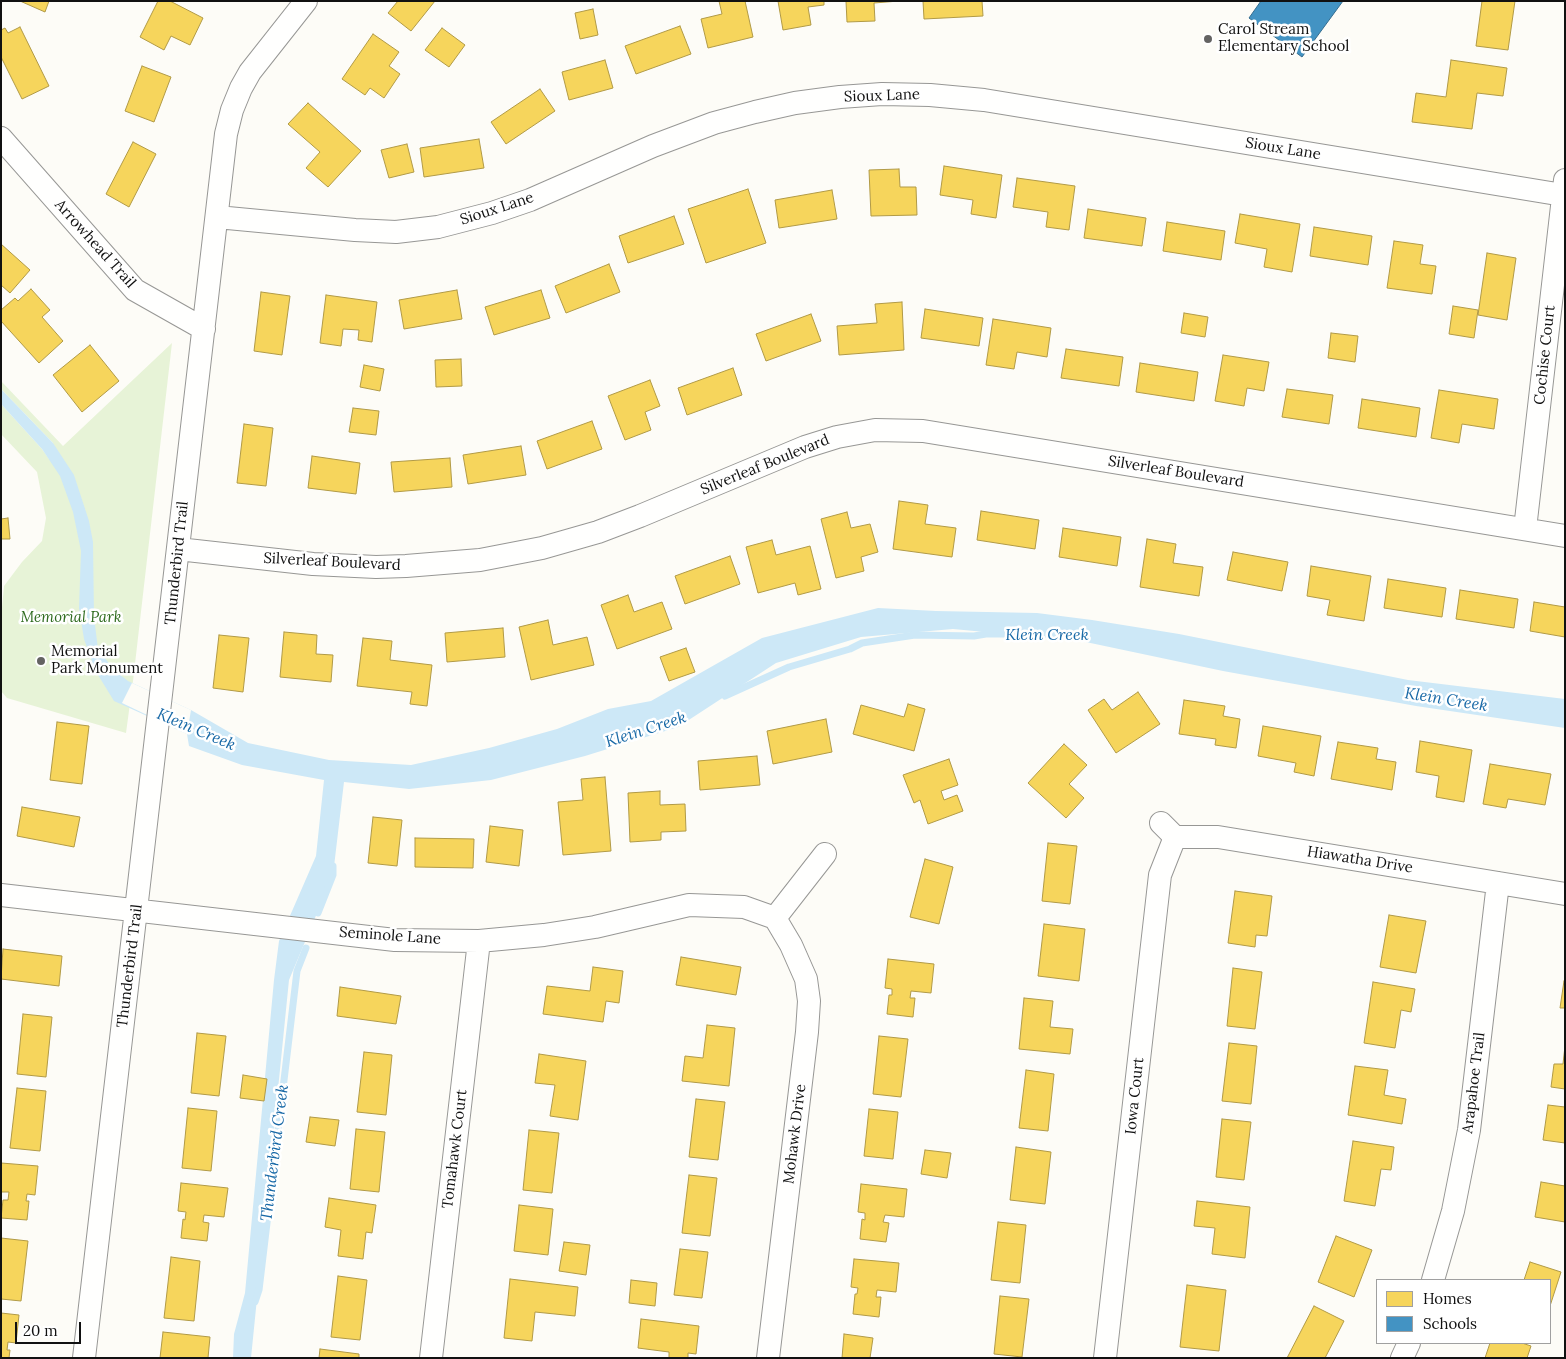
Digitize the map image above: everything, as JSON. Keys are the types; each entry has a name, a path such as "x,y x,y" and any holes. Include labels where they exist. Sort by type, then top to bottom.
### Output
{"street":[{"name":"Thunderbird Trail","path":"84,1358 226,134 232,110 250,72 306,1"},
{"name":"Sioux Lane","path":"217,217 396,232 438,227 492,214 530,200 653,146 714,123 795,103 882,94 930,95 984,100 1564,187"},
{"name":"Arrowhead Trail","path":"1,138 135,290 204,329"},
{"name":"Cochise Court","path":"1525,529 1564,187"},
{"name":"Silverleaf Boulevard","path":"178,549 313,564 376,567 480,560 542,548 598,532 649,513 805,447 837,437 875,430 923,431 1565,536"},
{"name":"Hiawatha Drive","path":"1168,830 1565,894"},
{"name":"Iowa Court","path":"1105,1358 1160,875 1168,830"},
{"path":"775,918 825,854"},
{"name":"Arapahoe Trail","path":"1433,1279 1453,1211 1469,1130 1498,883"},
{"name":"Seminole Lane","path":"1,895 395,940 479,941 544,935 595,927 690,905 744,907 775,918"},
{"name":"Mohawk Drive","path":"768,1358 806,1042 809,1001 806,979 791,945 775,918"},
{"name":"Tomahawk Court","path":"431,1358 479,941"},
{"path":"1402,1358 1409,1344"}],"green space":[{"name":"Memorial Park","path":"172,343 126,733 7,698 1,691 1,618 4,586 22,562 42,541 46,518 37,472 1,434 1,404 49,459 53,443 1,389 1,381 63,446"}],"water":[{"path":"1,389 53,443 74,475 89,521 93,542 94,617 98,649 114,670 128,681 191,710 248,743 329,760 411,765 489,748 557,729 608,709 651,701 762,638 878,608 1037,613 1092,620 1179,634 1408,680 1565,699 1565,728 1416,706 1223,671 1081,641 953,629 861,637 776,663 678,727 585,756 491,780 409,789 344,782 333,875 289,980 251,1358 233,1358 234,1334 245,1293 279,941 316,856 324,780 242,765 189,746 187,734 114,701 95,670 84,639 79,608 81,551 73,512 60,476 42,449 1,404"}],"pier":[{"path":"132,683 191,710 187,734 122,703"}],"building: Homes":[{"path":"20,1 49,1 45,12"},
{"path":"158,1 170,1 203,18 190,45 171,36 164,50 140,37"},
{"path":"398,1 435,1 411,31 388,13"},
{"path":"719,1 745,1 753,37 708,48 701,19 722,14"},
{"path":"778,1 824,1 824,5 808,7 811,25 783,30"},
{"path":"846,1 899,1 874,3 875,21 847,22"},
{"path":"923,1 982,1 983,16 924,19"},
{"path":"1482,1 1515,1 1508,50 1476,46"},
{"path":"593,9 598,35 580,39 575,13"},
{"path":"680,26 691,54 636,74 625,46"},
{"path":"20,27 49,86 22,99 1,57 1,30 5,28 8,33"},
{"path":"442,28 465,45 449,67 425,50"},
{"path":"373,34 399,52 389,66 400,74 384,98 370,88 365,95 342,79"},
{"path":"605,60 613,88 569,100 562,72"},
{"path":"1451,60 1507,68 1503,96 1477,93 1472,129 1412,122 1416,93 1446,97"},
{"path":"142,66 171,77 154,122 125,111"},
{"path":"540,89 555,111 506,144 491,122"},
{"path":"308,103 361,151 328,187 306,168 320,152 288,124"},
{"path":"479,139 484,168 424,177 420,148"},
{"path":"133,142 156,154 129,207 106,194"},
{"path":"407,144 414,172 389,178 381,150"},
{"path":"944,166 1002,175 996,218 971,214 973,200 940,195"},
{"path":"899,169 900,187 916,187 917,215 871,216 869,170"},
{"path":"1017,178 1075,186 1069,230 1046,227 1048,212 1013,207"},
{"path":"748,189 766,243 706,263 688,209"},
{"path":"832,190 837,219 779,228 775,200"},
{"path":"1088,209 1146,218 1142,246 1084,238"},
{"path":"1240,214 1300,224 1292,272 1264,267 1267,249 1235,243"},
{"path":"674,216 684,244 628,263 619,236"},
{"path":"1167,222 1225,231 1221,260 1163,251"},
{"path":"1314,227 1372,236 1368,265 1310,256"},
{"path":"1394,241 1423,245 1420,264 1436,266 1432,294 1387,288"},
{"path":"1,244 30,270 10,293 1,285"},
{"path":"1487,253 1516,258 1507,320 1478,315"},
{"path":"609,264 620,292 566,313 555,286"},
{"path":"31,289 50,310 42,317 63,341 39,363 1,321 1,310 15,298 18,301"},
{"path":"457,290 462,319 404,329 399,300"},
{"path":"541,290 550,318 494,335 485,307"},
{"path":"261,292 290,296 282,355 254,351"},
{"path":"326,295 377,302 372,342 358,340 359,330 343,329 341,346 320,343"},
{"path":"902,302 904,350 839,355 837,326 877,323 875,304"},
{"path":"1453,306 1478,310 1474,338 1449,334"},
{"path":"925,309 983,318 979,346 921,338"},
{"path":"1184,313 1208,317 1205,337 1181,333"},
{"path":"811,314 821,341 766,361 756,334"},
{"path":"993,319 1051,328 1047,357 1017,352 1014,369 986,365"},
{"path":"1331,333 1358,336 1355,362 1328,358"},
{"path":"90,345 119,381 82,412 53,375"},
{"path":"1066,349 1123,357 1119,386 1061,378"},
{"path":"1223,355 1269,362 1264,391 1247,388 1244,406 1215,401"},
{"path":"461,359 462,386 436,387 435,360"},
{"path":"1140,363 1198,372 1194,401 1136,392"},
{"path":"364,365 384,369 380,391 360,387"},
{"path":"733,368 742,395 687,415 678,388"},
{"path":"650,380 660,406 645,412 651,430 625,440 608,396"},
{"path":"1287,389 1333,395 1329,424 1282,417"},
{"path":"1439,390 1498,399 1494,429 1462,424 1459,443 1431,438"},
{"path":"1362,399 1420,408 1416,437 1358,428"},
{"path":"353,408 379,411 376,435 349,432"},
{"path":"592,421 602,449 547,469 537,441"},
{"path":"244,424 273,428 266,486 237,483"},
{"path":"521,446 526,475 468,484 463,455"},
{"path":"312,456 360,463 356,494 308,488"},
{"path":"450,458 452,487 394,492 391,462"},
{"path":"899,501 928,505 925,524 956,528 952,557 893,549"},
{"path":"981,511 1039,520 1035,549 977,540"},
{"path":"847,512 851,528 870,524 878,552 861,557 864,571 836,578 821,519"},
{"path":"8,518 10,539 1,539 1,519"},
{"path":"1063,528 1121,537 1117,566 1059,557"},
{"path":"1147,539 1176,544 1173,563 1203,567 1199,596 1140,587"},
{"path":"772,540 776,555 810,546 821,589 798,595 795,583 758,593 746,547"},
{"path":"1233,552 1288,562 1282,591 1227,580"},
{"path":"730,556 740,584 685,604 675,576"},
{"path":"1311,566 1371,576 1364,621 1327,615 1330,600 1307,596"},
{"path":"1388,579 1446,588 1442,617 1384,608"},
{"path":"1460,590 1518,599 1514,628 1456,619"},
{"path":"628,595 634,612 662,602 672,629 617,649 601,605"},
{"path":"1534,602 1565,607 1565,637 1530,631"},
{"path":"548,620 553,645 587,637 594,665 531,680 519,627"},
{"path":"503,628 505,657 447,662 445,633"},
{"path":"284,632 317,635 316,654 333,655 331,682 280,677"},
{"path":"219,635 249,638 243,692 213,688"},
{"path":"363,638 392,641 390,660 432,665 427,706 410,704 412,692 357,686"},
{"path":"686,648 695,672 669,681 660,657"},
{"path":"1138,692 1160,724 1116,753 1088,710 1104,699 1112,710"},
{"path":"1184,700 1225,706 1223,716 1240,719 1236,748 1215,745 1216,739 1179,734"},
{"path":"908,704 925,709 914,751 853,734 861,705 904,717"},
{"path":"826,719 832,752 773,764 767,731"},
{"path":"57,722 89,726 82,784 50,780"},
{"path":"1263,726 1321,736 1314,776 1294,772 1296,763 1258,756"},
{"path":"1420,741 1472,750 1464,802 1436,797 1439,776 1416,772"},
{"path":"1338,742 1378,748 1376,759 1396,762 1392,790 1331,779"},
{"path":"1064,744 1087,765 1069,784 1084,798 1066,818 1028,783"},
{"path":"757,756 760,785 700,790 698,761"},
{"path":"949,759 958,785 941,791 944,800 957,795 963,811 928,824 920,800 914,803 903,775"},
{"path":"1490,764 1551,774 1545,805 1508,799 1506,808 1483,804"},
{"path":"605,777 611,851 563,855 558,802 583,800 581,779"},
{"path":"660,791 660,805 685,804 686,831 661,832 661,840 630,842 628,793"},
{"path":"22,807 80,817 74,847 17,836"},
{"path":"373,817 402,820 397,866 368,863"},
{"path":"490,826 523,830 519,866 486,862"},
{"path":"415,838 474,839 473,868 415,867"},
{"path":"1048,843 1077,846 1070,904 1042,901"},
{"path":"925,859 953,867 939,924 910,917"},
{"path":"1235,891 1272,896 1267,936 1256,935 1255,947 1228,943"},
{"path":"1389,915 1426,921 1416,973 1380,967"},
{"path":"1044,924 1085,929 1079,981 1038,976"},
{"path":"3,949 62,956 59,986 1,979"},
{"path":"681,957 741,967 736,995 676,985"},
{"path":"888,959 934,964 931,993 911,991 910,998 915,998 913,1017 887,1014 889,995 892,995 892,989 885,988"},
{"path":"593,967 623,971 619,1003 606,1001 603,1022 543,1014 547,986 590,991"},
{"path":"1233,968 1262,972 1255,1029 1227,1026"},
{"path":"1564,981 1565,1008 1560,1008"},
{"path":"1373,982 1415,989 1411,1012 1401,1010 1395,1048 1364,1043"},
{"path":"340,987 401,996 396,1024 337,1016"},
{"path":"1024,998 1053,1001 1050,1027 1073,1029 1070,1054 1019,1049"},
{"path":"23,1014 52,1017 46,1077 17,1074"},
{"path":"707,1025 735,1028 729,1086 682,1081 685,1056 703,1058"},
{"path":"197,1033 226,1036 219,1096 191,1093"},
{"path":"879,1036 908,1039 901,1097 873,1094"},
{"path":"1229,1043 1257,1046 1251,1104 1222,1101"},
{"path":"1565,1046 1565,1089 1551,1087 1554,1064 1563,1064"},
{"path":"364,1052 392,1055 386,1115 357,1112"},
{"path":"539,1054 586,1061 578,1120 550,1116 555,1085 535,1083"},
{"path":"1355,1066 1388,1070 1384,1095 1406,1099 1402,1124 1348,1115"},
{"path":"1026,1070 1054,1074 1048,1131 1019,1128"},
{"path":"243,1075 267,1079 264,1101 240,1098"},
{"path":"17,1088 46,1091 40,1151 10,1148"},
{"path":"696,1099 725,1102 718,1160 689,1157"},
{"path":"1548,1105 1565,1107 1565,1143 1543,1140"},
{"path":"188,1108 217,1111 211,1171 182,1168"},
{"path":"869,1109 898,1112 893,1159 864,1156"},
{"path":"310,1117 339,1120 335,1146 306,1142"},
{"path":"1222,1119 1251,1122 1244,1180 1216,1177"},
{"path":"356,1129 385,1132 379,1192 350,1189"},
{"path":"529,1130 559,1133 552,1193 523,1190"},
{"path":"1353,1141 1394,1147 1391,1170 1381,1169 1375,1206 1344,1201"},
{"path":"1016,1147 1051,1152 1045,1204 1010,1200"},
{"path":"925,1150 951,1153 947,1178 921,1174"},
{"path":"1,1163 38,1166 35,1195 27,1194 26,1201 29,1201 27,1220 1,1218 3,1200 8,1200 9,1192 1,1192"},
{"path":"689,1175 717,1178 710,1236 682,1233"},
{"path":"1541,1182 1565,1186 1565,1222 1535,1217"},
{"path":"181,1183 228,1188 224,1217 204,1215 203,1222 209,1223 207,1241 181,1238 183,1219 185,1220 186,1212 178,1211"},
{"path":"861,1184 907,1189 904,1217 885,1215 883,1222 889,1223 886,1242 860,1239 862,1219 865,1220 865,1213 858,1212"},
{"path":"329,1198 376,1205 372,1233 366,1232 363,1259 338,1256 341,1230 325,1227"},
{"path":"1197,1201 1250,1207 1245,1258 1212,1254 1215,1228 1194,1226"},
{"path":"519,1205 553,1209 548,1255 514,1251"},
{"path":"998,1222 1026,1225 1020,1283 991,1280"},
{"path":"1336,1236 1372,1250 1354,1297 1318,1282"},
{"path":"1,1238 28,1241 21,1301 1,1299"},
{"path":"564,1242 590,1245 586,1275 559,1271"},
{"path":"680,1249 708,1252 702,1298 674,1295"},
{"path":"171,1257 200,1261 194,1321 164,1318"},
{"path":"854,1259 899,1263 896,1292 877,1290 876,1297 881,1297 879,1317 853,1314 855,1294 857,1294 858,1288 851,1287"},
{"path":"1530,1262 1561,1272 1551,1303 1551,1279 1524,1279"},
{"path":"338,1276 367,1280 360,1340 331,1337"},
{"path":"510,1279 578,1287 575,1316 535,1312 532,1341 504,1338"},
{"path":"631,1280 657,1283 655,1306 629,1303"},
{"path":"1187,1285 1226,1290 1219,1351 1180,1347"},
{"path":"1000,1296 1029,1299 1022,1357 994,1354"},
{"path":"1314,1306 1344,1321 1325,1358 1287,1358"},
{"path":"1,1313 19,1315 16,1343 8,1342 9,1358 1,1358"},
{"path":"641,1319 699,1326 696,1354 688,1353 688,1358 669,1358 669,1352 638,1348"},
{"path":"163,1332 210,1337 208,1358 160,1358"},
{"path":"844,1334 873,1338 870,1358 842,1358"},
{"path":"1490,1344 1525,1344 1531,1346 1527,1358 1485,1358"},
{"path":"320,1349 359,1354 359,1358 319,1358"}],"building: Schools":[{"name":"Carol Stream Elementary School","path":"1261,1 1343,1 1302,57 1249,18"}],"waterway":[{"name":"Klein Creek","path":"725,696 789,667 850,649 862,643 915,635 974,636 1013,634"},
{"name":"Thunderbird Creek","path":"318,913 333,875 333,866"},
{"name":"Thunderbird Creek","path":"255,1302 259,1290 297,971 306,948"}],"place":[{"name":"Carol Stream Elementary School","path":"1208,39"},
{"name":"Memorial Park Monument","path":"41,661"}]}
